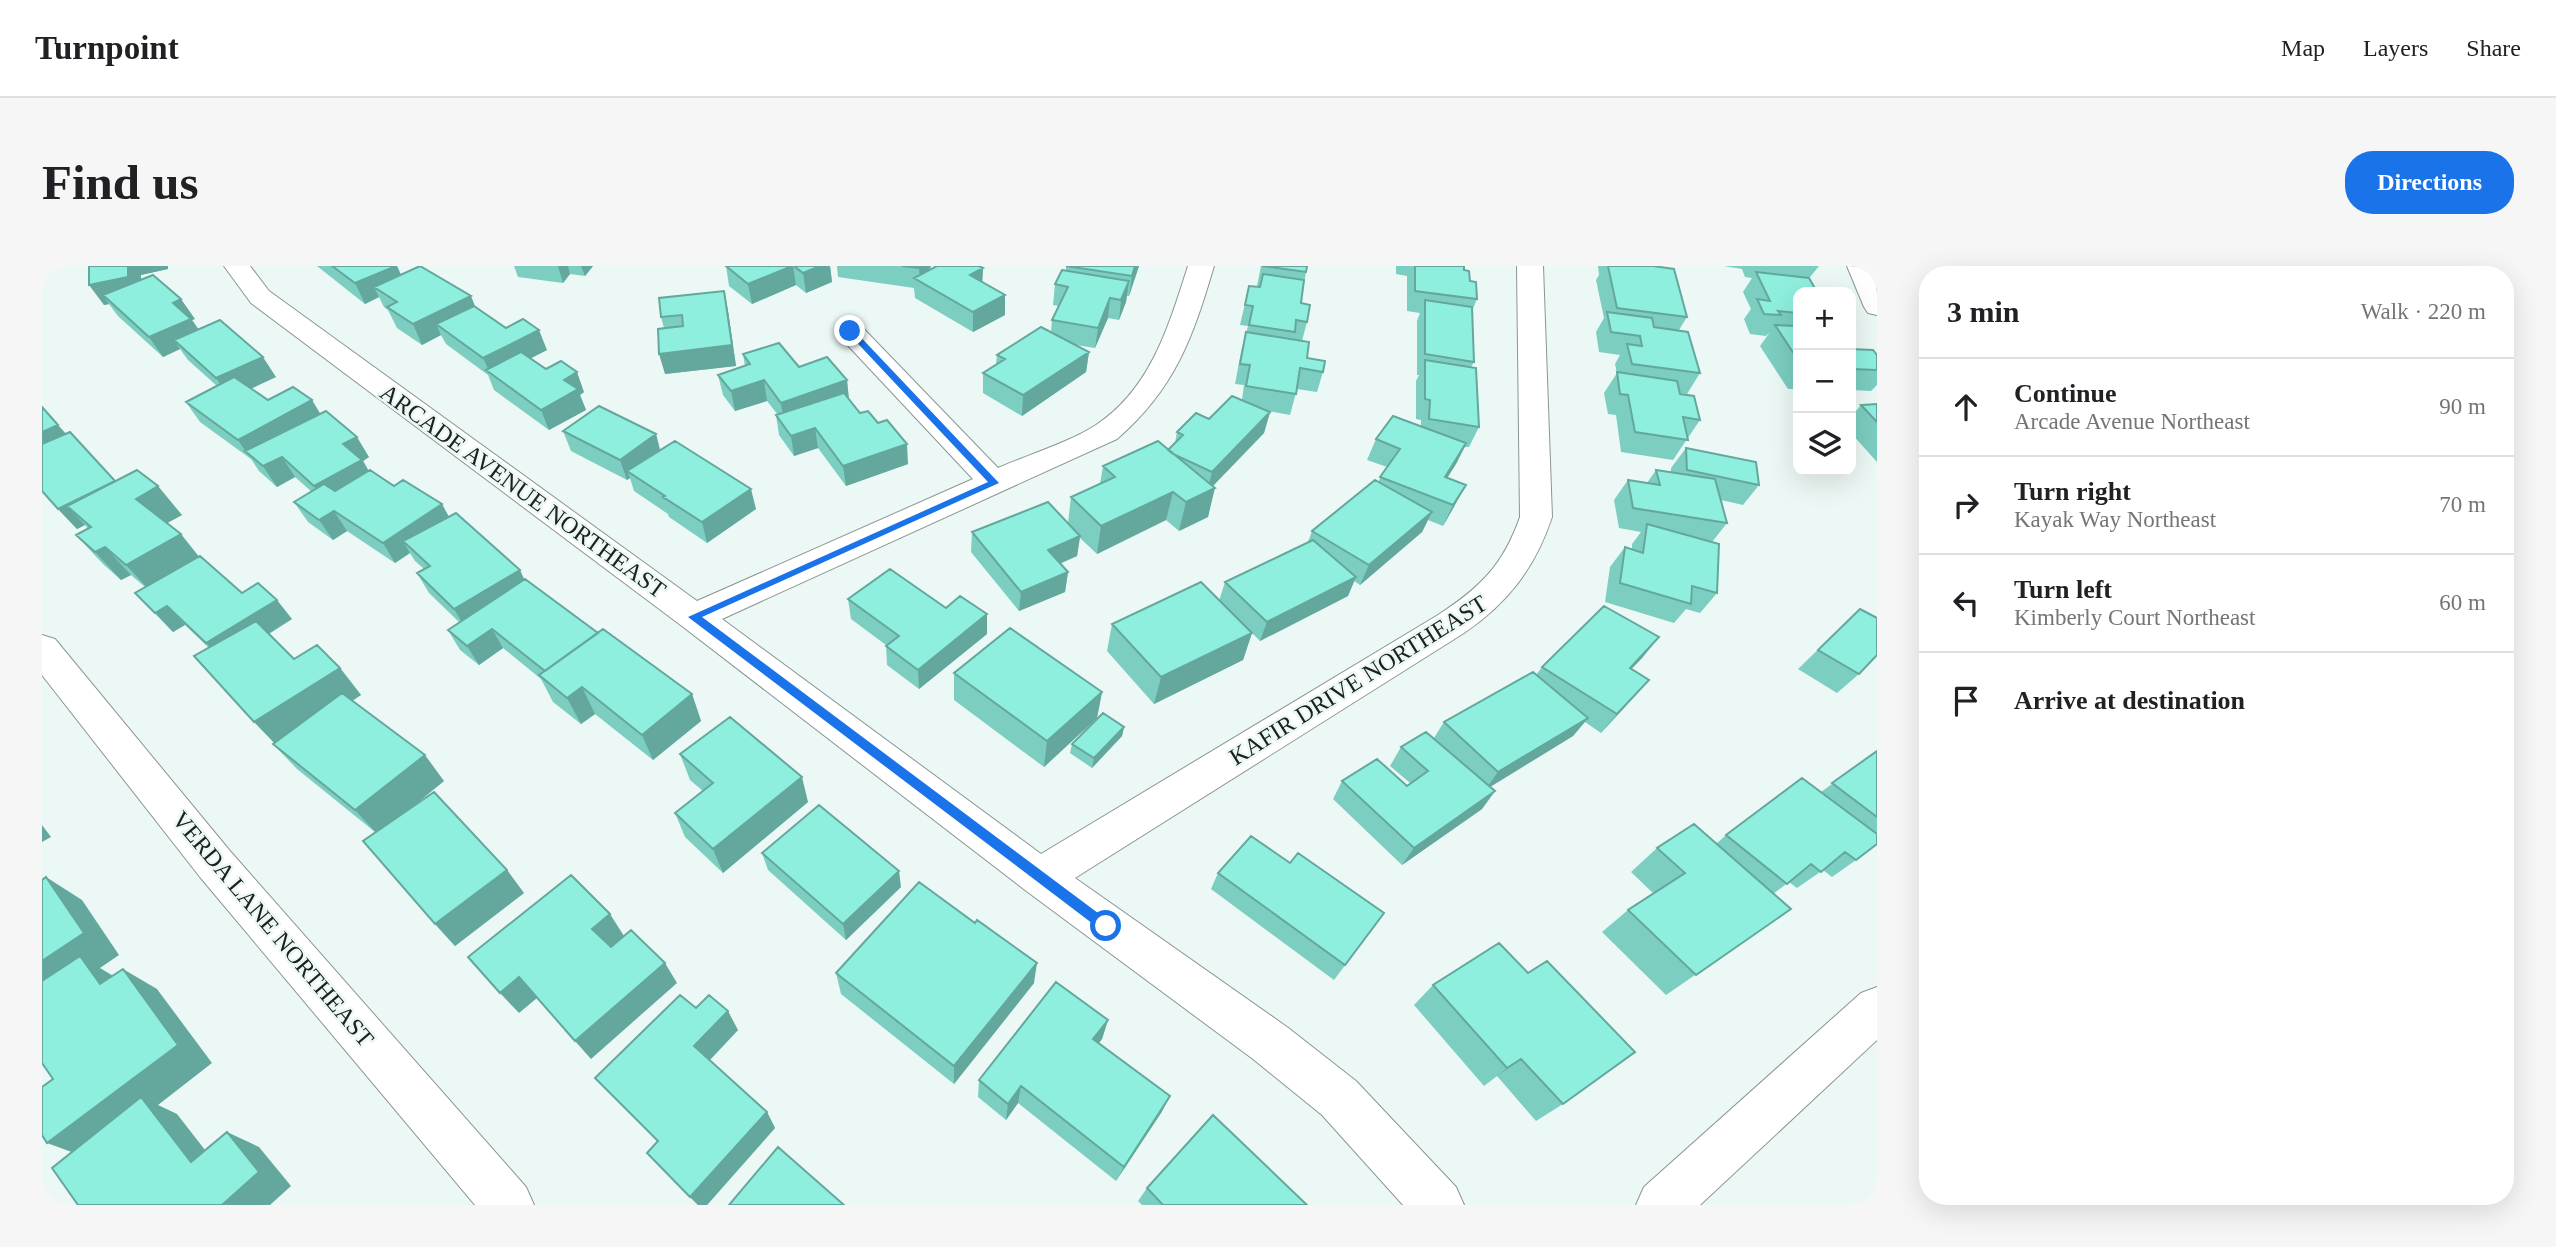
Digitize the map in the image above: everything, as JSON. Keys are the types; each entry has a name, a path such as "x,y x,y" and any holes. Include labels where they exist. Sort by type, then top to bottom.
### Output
{"street":[{"name":"ARCADE AVENUE NORTHEAST","path":"237,266 260,297 694,617 1040,877 1270,1043 1339,1098 1438,1205"},
{"path":"694,617 1106,432 1129,415 1156,383 1176,345 1201,266"},
{"name":"KAFIR DRIVE NORTHEAST","path":"1040,877 1440,632 1497,592 1529,540 1536,517 1530,266"},
{"path":"1860,266 1877,307"},
{"path":"850,331 994,483"},
{"name":"VERDA LANE NORTHEAST","path":"42,649 215,864 508,1205"},
{"path":"1662,1205 1877,1009"}],"building":[{"path":"89,266 128,266 128,277 89,285"},
{"path":"332,266 396,266 355,283"},
{"path":"420,266 471,296 413,324 387,307 397,302 374,287"},
{"path":"726,266 792,266 748,284"},
{"path":"794,266 820,266 803,273"},
{"path":"937,266 979,266 983,268 970,275 1005,295 973,312 914,278"},
{"path":"1066,266 1135,266 1132,276"},
{"path":"1262,266 1307,266 1306,272"},
{"path":"1415,266 1464,266 1464,270 1469,271 1470,281 1476,282 1477,299 1415,291"},
{"path":"1608,266 1674,269 1687,317 1617,308"},
{"path":"1062,270 1129,281 1121,300 1110,298 1098,328 1052,320 1068,287 1055,284"},
{"path":"1756,272 1809,278 1814,287 1793,287 1793,312 1778,311 1781,315 1764,314 1757,299 1770,301"},
{"path":"1263,274 1304,280 1301,303 1310,305 1307,322 1296,320 1295,332 1249,325 1253,306 1245,305 1249,286 1260,287"},
{"path":"153,275 181,299 173,303 191,319 149,337 103,295"},
{"path":"724,291 732,345 659,354 658,329 683,326 682,315 661,317 659,298"},
{"path":"1425,300 1472,307 1474,362 1425,354"},
{"path":"474,306 506,328 523,319 539,330 483,358 436,324"},
{"path":"1607,312 1652,318 1654,327 1688,332 1700,373 1632,364 1627,344 1642,346 1640,336 1611,332"},
{"path":"220,320 263,357 216,378 174,340"},
{"path":"1775,325 1793,326 1793,352"},
{"path":"1041,327 1089,352 1023,395 983,373 1005,359 997,355"},
{"path":"1246,332 1309,342 1307,358 1325,361 1323,372 1300,368 1296,394 1246,386 1250,365 1240,364"},
{"path":"779,343 799,367 827,357 847,380 781,403 764,380 731,391 718,375 750,364 743,354"},
{"path":"1856,349 1873,350 1877,355 1877,370 1856,369"},
{"path":"521,352 546,369 561,361 577,372 564,380 578,389 541,410 486,370"},
{"path":"1425,360 1476,368 1479,427 1429,419 1430,400 1425,399"},
{"path":"1617,372 1677,381 1680,394 1694,396 1700,420 1683,417 1688,440 1635,432 1628,395 1620,394"},
{"path":"234,377 268,400 293,387 312,400 238,440 186,402"},
{"path":"844,393 860,413 868,411 878,423 887,420 907,444 843,466 815,428 791,436 776,415"},
{"path":"1232,396 1270,412 1212,472 1168,450 1183,435 1177,432 1196,413 1209,419"},
{"path":"1877,404 1877,422 1861,405"},
{"path":"599,406 656,434 620,460 563,431"},
{"path":"42,407 58,425 42,432"},
{"path":"326,411 357,437 343,444 362,460 314,486 282,457 263,466 245,451"},
{"path":"1393,416 1466,443 1445,477 1466,485 1453,505 1380,477 1400,449 1376,439"},
{"path":"70,432 115,481 58,509 42,491 42,444"},
{"path":"675,441 751,489 702,522 627,471"},
{"path":"1158,441 1215,488 1186,502 1173,492 1101,526 1071,497 1115,477 1103,466"},
{"path":"1686,448 1756,462 1759,485 1687,470"},
{"path":"137,470 158,486 136,499 181,534 126,565 105,547 95,552 76,535 91,527 67,506"},
{"path":"370,470 394,486 403,480 442,504 383,543 334,511 319,520 294,502 324,484 335,491"},
{"path":"1656,470 1715,479 1727,523 1633,508 1628,480 1660,485"},
{"path":"1375,480 1432,512 1369,565 1312,531"},
{"path":"1048,502 1080,536 1048,550 1068,572 1021,592 972,532"},
{"path":"456,513 520,570 454,609 417,573 430,566 403,541"},
{"path":"1647,524 1719,544 1717,593 1692,586 1691,604 1620,583 1625,547 1643,553"},
{"path":"1313,540 1356,577 1267,622 1225,582"},
{"path":"200,556 242,593 258,583 277,600 206,643 167,606 155,613 135,593"},
{"path":"890,569 946,608 960,596 987,614 918,670 886,646 899,636 848,599"},
{"path":"525,579 598,633 545,671 492,629 467,646 448,630"},
{"path":"1201,582 1252,633 1161,677 1112,624"},
{"path":"1604,606 1659,637 1630,668 1649,680 1617,714 1542,667"},
{"path":"1860,609 1877,618 1877,655 1859,674 1818,650"},
{"path":"256,621 294,659 317,645 340,668 254,722 194,656"},
{"path":"1010,628 1102,692 1047,741 954,673"},
{"path":"603,629 692,694 642,735 582,687 567,698 539,675"},
{"path":"1533,672 1588,718 1498,772 1444,722"},
{"path":"342,693 425,755 355,810 273,744"},
{"path":"1103,713 1124,727 1094,758 1072,744"},
{"path":"730,717 802,777 713,849 675,813 713,783 680,754"},
{"path":"1426,732 1495,791 1414,848 1342,781 1377,759 1407,786 1428,771 1401,747"},
{"path":"1877,751 1877,817 1832,783"},
{"path":"1802,778 1877,834 1877,844 1856,860 1845,852 1821,872 1811,864 1787,884 1726,835"},
{"path":"434,792 507,870 435,924 363,841"},
{"path":"819,805 899,871 843,924 762,853"},
{"path":"1694,824 1791,909 1696,975 1628,910 1685,873 1657,848"},
{"path":"1251,836 1290,863 1298,853 1384,913 1345,965 1218,873"},
{"path":"571,875 610,914 592,929 611,947 631,930 665,963 575,1041 519,977 500,993 468,957"},
{"path":"46,877 84,933 42,961 42,880"},
{"path":"919,882 975,923 977,920 1037,963 954,1066 836,973"},
{"path":"1499,943 1528,973 1547,961 1635,1052 1563,1104 1521,1059 1507,1068 1433,985"},
{"path":"80,956 100,984 123,969 178,1045 47,1143 42,1135 42,1087 53,1079 42,1063 42,981"},
{"path":"1056,982 1108,1020 1093,1039 1170,1096 1124,1167 1021,1086 1008,1104 979,1080"},
{"path":"680,995 696,1008 709,995 728,1011 694,1046 767,1112 690,1197 647,1153 658,1141 595,1078"},
{"path":"141,1097 191,1162 227,1132 259,1172 222,1205 78,1205 52,1168"},
{"path":"1213,1115 1307,1205 1163,1205 1147,1188"},
{"path":"778,1147 844,1205 729,1205"}],"route":[{"path":"850,331 994,483 694,617 1106,926"}]}
